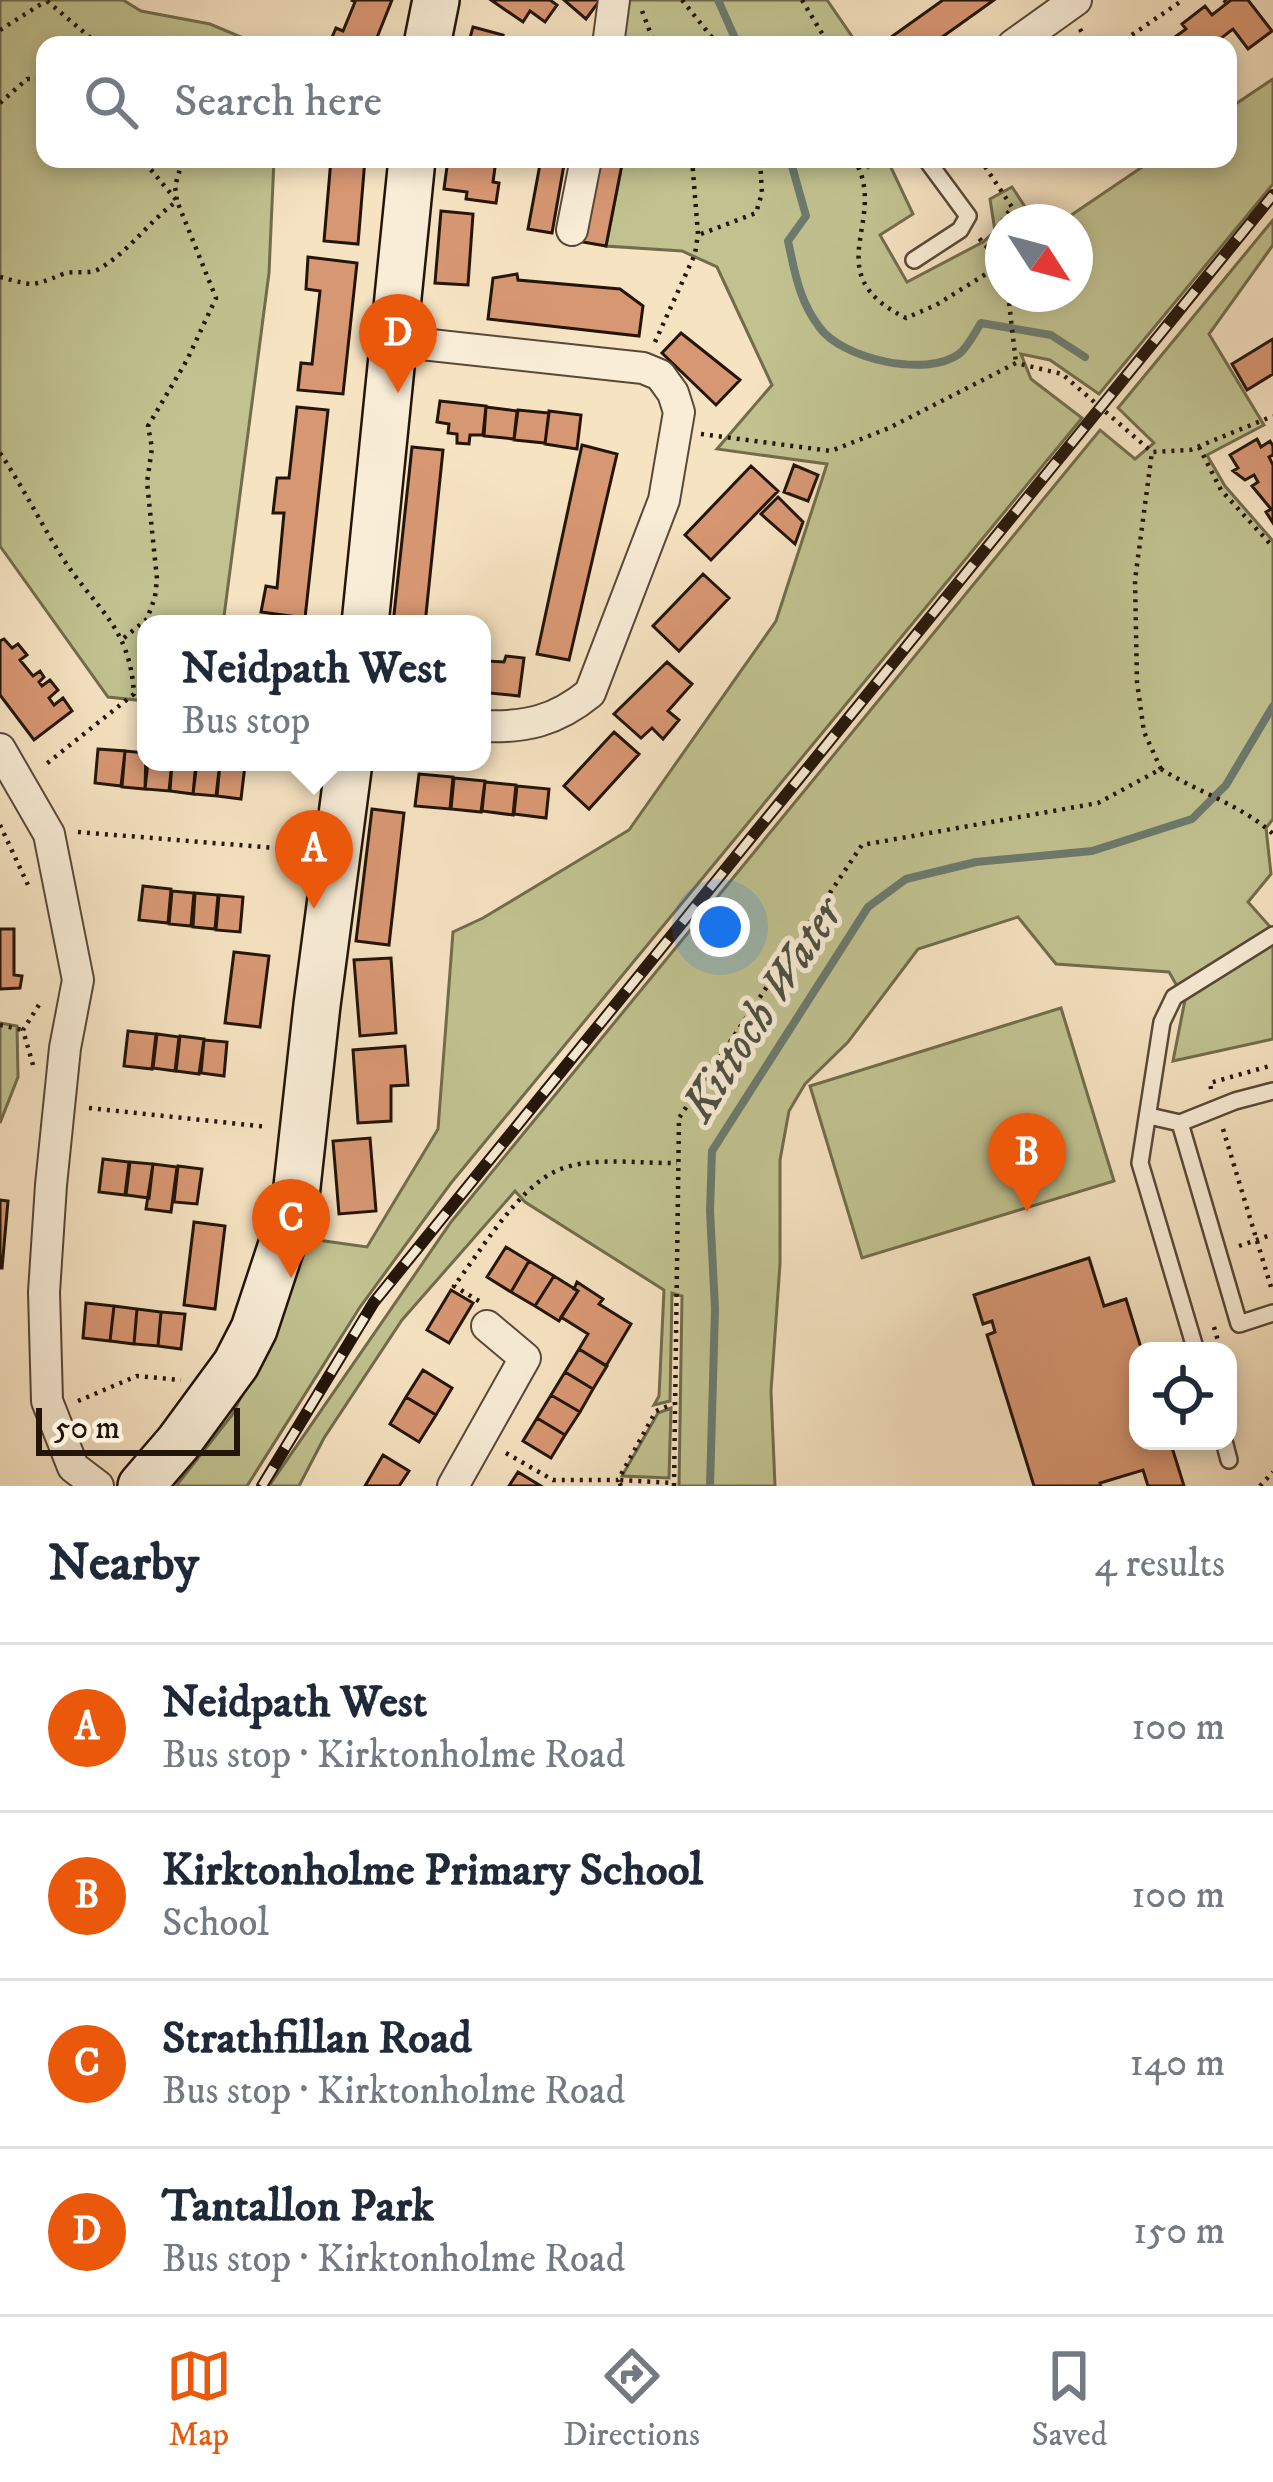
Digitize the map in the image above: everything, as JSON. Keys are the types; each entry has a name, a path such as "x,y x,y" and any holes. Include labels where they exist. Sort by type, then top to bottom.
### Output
{"street":[{"path":"429,36 436,0"},
{"path":"609,36 614,0"},
{"path":"1026,36 1076,0"},
{"path":"365,615 411,168"},
{"path":"572,230 584,168"},
{"path":"394,340 643,368 660,375 679,412 664,500 590,693 565,713 540,722 518,728 491,726"},
{"path":"0,749 49,834 78,980 59,1105 44,1292 47,1401 73,1467 98,1486"},
{"path":"141,1486 214,1393 254,1328 295,1205 348,771"},
{"path":"453,1486 525,1358 487,1327"}],"lane":[{"path":"914,260 960,230 968,216 933,168"},
{"path":"1193,1342 1140,1163 1162,1022 1174,998 1273,935"},
{"path":"1149,1116 1180,1123 1273,1091"},
{"path":"1180,1123 1238,1324 1273,1313"},
{"path":"1226,1450 1229,1460"}],"path":[{"path":"0,30 48,0 89,36"},
{"path":"638,0 652,36"},
{"path":"682,0 711,36"},
{"path":"802,0 824,36"},
{"path":"1131,36 1183,0"},
{"path":"0,103 27,80 36,80"},
{"path":"149,168 192,230 216,298 148,426 152,448 147,482 157,579 149,615"},
{"path":"177,202 180,168"},
{"path":"643,368 695,254 693,168"},
{"path":"698,234 756,213 762,193 761,168"},
{"path":"986,168 1010,204"},
{"path":"0,277 43,285 67,272 94,272 124,253 150,220 177,202"},
{"path":"965,221 985,245"},
{"path":"1011,312 1016,363"},
{"path":"675,431 830,451 889,428 1016,363 1062,374 1152,452 1199,447 1273,416"},
{"path":"1199,447 1221,490 1273,548"},
{"path":"1152,452 1135,580 1137,682 1144,732 1161,769 1195,791 1255,817 1273,834"},
{"path":"0,453 75,576 124,638 134,694 20,784"},
{"path":"124,638 137,627"},
{"path":"480,1438 553,1480 674,1484 679,1118 862,845 1098,803 1161,769"},
{"path":"0,825 34,898"},
{"path":"49,834 92,832 337,857"},
{"path":"34,1080 23,1030 46,990"},
{"path":"0,1024 23,1030"},
{"path":"1271,1288 1210,1083 1273,1065"},
{"path":"59,1105 304,1131"},
{"path":"487,1327 478,1300 454,1286 522,1197 553,1172 578,1165 677,1163"},
{"path":"53,1416 105,1387 137,1376 167,1376 214,1393"},
{"path":"619,1483 656,1411 675,1403"},
{"path":"1260,1486 1273,1472"}],"green space":[{"path":"0,0 123,0 141,11 210,24 239,36 36,36 36,168 274,168 269,273 224,615 137,615 137,700 108,697 0,546"},
{"path":"621,0 827,0 852,36 614,36"},
{"path":"1273,79 1273,184 1099,394 1050,360 1021,354 1031,379 1082,418 451,1183 360,1307 247,1486 176,1486 232,1415 303,1238 367,1247 438,1129 453,932 629,830 776,621 827,464 717,449 772,385 717,267 682,251 606,246 621,168 891,168 913,214 880,235 907,282 985,240 985,312 1093,312 1093,204 1088,204 1141,168 1237,168 1237,103"},
{"path":"1012,187 1023,204 991,204 990,199"},
{"path":"1273,220 1273,245 1209,334 1264,425 1207,455 1225,486 1273,541 1273,819 1266,828 1271,874 1248,902 1273,930 1273,1039 1173,1061 1185,1000 1169,972 1056,964 1018,917 918,949 848,1042 805,1084 789,1111 780,1160 780,1264 771,1391 775,1486 679,1486 682,1296 672,1293 670,1401 654,1405 659,1396 664,1290 525,1202 515,1191 402,1320 324,1438 299,1486 269,1486 451,1222 1100,430 1135,459 1154,443 1118,408"},
{"path":"1061,1008 1114,1181 862,1258 810,1086"},
{"path":"0,1023 17,1026 18,1077 0,1123"},
{"path":"671,1408 669,1478 622,1476 658,1413"}],"building":[{"path":"351,0 392,0 378,36 333,36 336,28 343,31 355,2"},
{"path":"491,0 550,0 557,5 545,22 530,11 523,22"},
{"path":"564,0 600,0 586,19"},
{"path":"943,0 994,0 944,36 893,36"},
{"path":"1231,0 1248,0 1272,31 1248,49 1233,29 1224,36 1176,36 1186,29 1182,24 1205,6 1212,15"},
{"path":"473,27 503,35 503,36 470,36"},
{"path":"330,168 364,168 358,244 324,241"},
{"path":"447,168 495,168 493,182 499,183 496,203 466,199 467,192 444,189"},
{"path":"539,168 563,168 552,233 528,229"},
{"path":"597,168 621,168 606,246 583,242"},
{"path":"441,211 473,214 468,285 435,283"},
{"path":"308,257 357,263 343,394 298,390 301,363 312,364 320,291 306,289"},
{"path":"517,274 518,280 620,289 643,306 639,336 488,319 493,278"},
{"path":"681,333 740,380 716,405 662,353"},
{"path":"1273,339 1273,374 1247,390 1232,364"},
{"path":"440,401 486,406 483,435 470,435 469,444 457,443 457,434 448,433 449,424 437,422"},
{"path":"297,407 328,410 305,615 261,612 266,586 277,588 284,513 273,513 277,478 289,478"},
{"path":"486,407 517,411 514,439 484,436"},
{"path":"518,410 549,413 545,443 514,440"},
{"path":"549,411 581,415 577,449 545,444"},
{"path":"1257,439 1261,447 1270,441 1273,446 1269,457 1273,523 1266,512 1271,509 1252,486 1258,482 1254,475 1245,480 1233,471 1238,468 1230,455"},
{"path":"582,445 617,454 569,660 537,654"},
{"path":"412,447 443,450 426,615 394,615"},
{"path":"794,465 818,475 808,501 784,492"},
{"path":"751,466 778,491 711,560 685,535"},
{"path":"778,497 803,522 795,544 761,514"},
{"path":"703,574 729,598 679,651 653,626"},
{"path":"4,639 12,648 18,644 27,655 20,660 33,676 40,671 42,686 50,680 58,690 49,698 54,705 63,698 72,711 34,740 0,695 0,641"},
{"path":"506,656 524,658 519,696 491,693 491,661 504,662"},
{"path":"667,662 692,684 668,711 679,720 663,739 652,728 641,738 614,714"},
{"path":"614,732 639,754 589,809 564,786"},
{"path":"98,749 125,751 121,786 95,783"},
{"path":"125,751 137,752 137,771 146,771 145,789 122,787"},
{"path":"147,771 171,771 169,791 145,789"},
{"path":"171,771 195,771 193,794 170,791"},
{"path":"196,771 219,771 216,796 193,794"},
{"path":"219,771 244,771 241,799 217,796"},
{"path":"419,774 453,777 450,809 415,806"},
{"path":"454,778 485,781 481,812 451,809"},
{"path":"485,782 516,785 513,815 482,811"},
{"path":"517,786 549,789 546,818 514,814"},
{"path":"372,809 404,813 389,945 356,941"},
{"path":"143,886 171,889 168,923 139,920"},
{"path":"172,891 194,893 191,926 169,924"},
{"path":"195,893 218,895 215,929 193,927"},
{"path":"219,895 243,897 240,932 216,930"},
{"path":"0,929 14,929 14,975 22,976 20,988 0,989"},
{"path":"234,952 269,956 260,1027 225,1023"},
{"path":"391,958 396,1033 360,1036 354,960"},
{"path":"128,1031 156,1034 152,1069 124,1066"},
{"path":"157,1034 179,1037 175,1071 153,1068"},
{"path":"180,1036 204,1039 199,1074 176,1071"},
{"path":"204,1040 227,1042 224,1076 201,1073"},
{"path":"405,1046 408,1085 391,1086 391,1121 358,1123 353,1050"},
{"path":"370,1138 376,1211 339,1214 333,1141"},
{"path":"103,1159 129,1162 125,1195 99,1192"},
{"path":"130,1162 153,1164 149,1198 126,1195"},
{"path":"153,1164 177,1167 171,1212 146,1209"},
{"path":"178,1166 202,1169 197,1204 174,1202"},
{"path":"0,1200 8,1201 2,1268 0,1268"},
{"path":"194,1222 225,1226 215,1309 184,1305"},
{"path":"506,1247 529,1261 511,1292 487,1277"},
{"path":"1089,1258 1104,1306 1126,1299 1139,1342 1129,1342 1129,1450 1173,1450 1184,1486 1148,1486 1143,1470 1101,1486 1034,1486 987,1335 995,1332 992,1321 983,1324 974,1295"},
{"path":"529,1261 554,1276 535,1306 511,1292"},
{"path":"554,1276 578,1291 559,1321 535,1306"},
{"path":"577,1282 603,1299 599,1304 631,1324 606,1366 579,1349 588,1334 561,1317 578,1291 574,1289"},
{"path":"451,1290 473,1303 449,1343 427,1330"},
{"path":"86,1303 114,1306 110,1341 83,1338"},
{"path":"114,1306 137,1309 134,1344 110,1341"},
{"path":"137,1309 161,1312 158,1346 134,1344"},
{"path":"161,1312 185,1314 181,1349 158,1346"},
{"path":"579,1349 607,1366 593,1389 565,1372"},
{"path":"423,1370 452,1388 436,1415 406,1397"},
{"path":"565,1372 593,1389 580,1412 551,1395"},
{"path":"551,1395 580,1412 565,1435 537,1418"},
{"path":"406,1397 436,1415 419,1442 390,1424"},
{"path":"537,1418 565,1435 551,1458 523,1441"},
{"path":"383,1455 409,1471 399,1486 365,1486"},
{"path":"518,1472 541,1486 509,1486"}],"waterway":[{"path":"718,0 734,36"},
{"path":"793,168 806,216 788,241 793,264 807,308 831,339 886,362 927,364 959,354 981,323 1051,335 1085,357"},
{"name":"Kittoch Water","path":"710,1486 715,1309 712,1151 868,907 906,879 976,862 1092,851 1192,819 1226,785 1273,706"}],"railway":[{"path":"262,1486 374,1302 1273,195"}],"place":[{"name":"Tantallon Park","path":"398,393"},
{"name":"Neidpath West","path":"314,909"},
{"name":"Kirktonholme Primary School","path":"1027,1212"},
{"name":"Strathfillan Road","path":"291,1278"}]}
